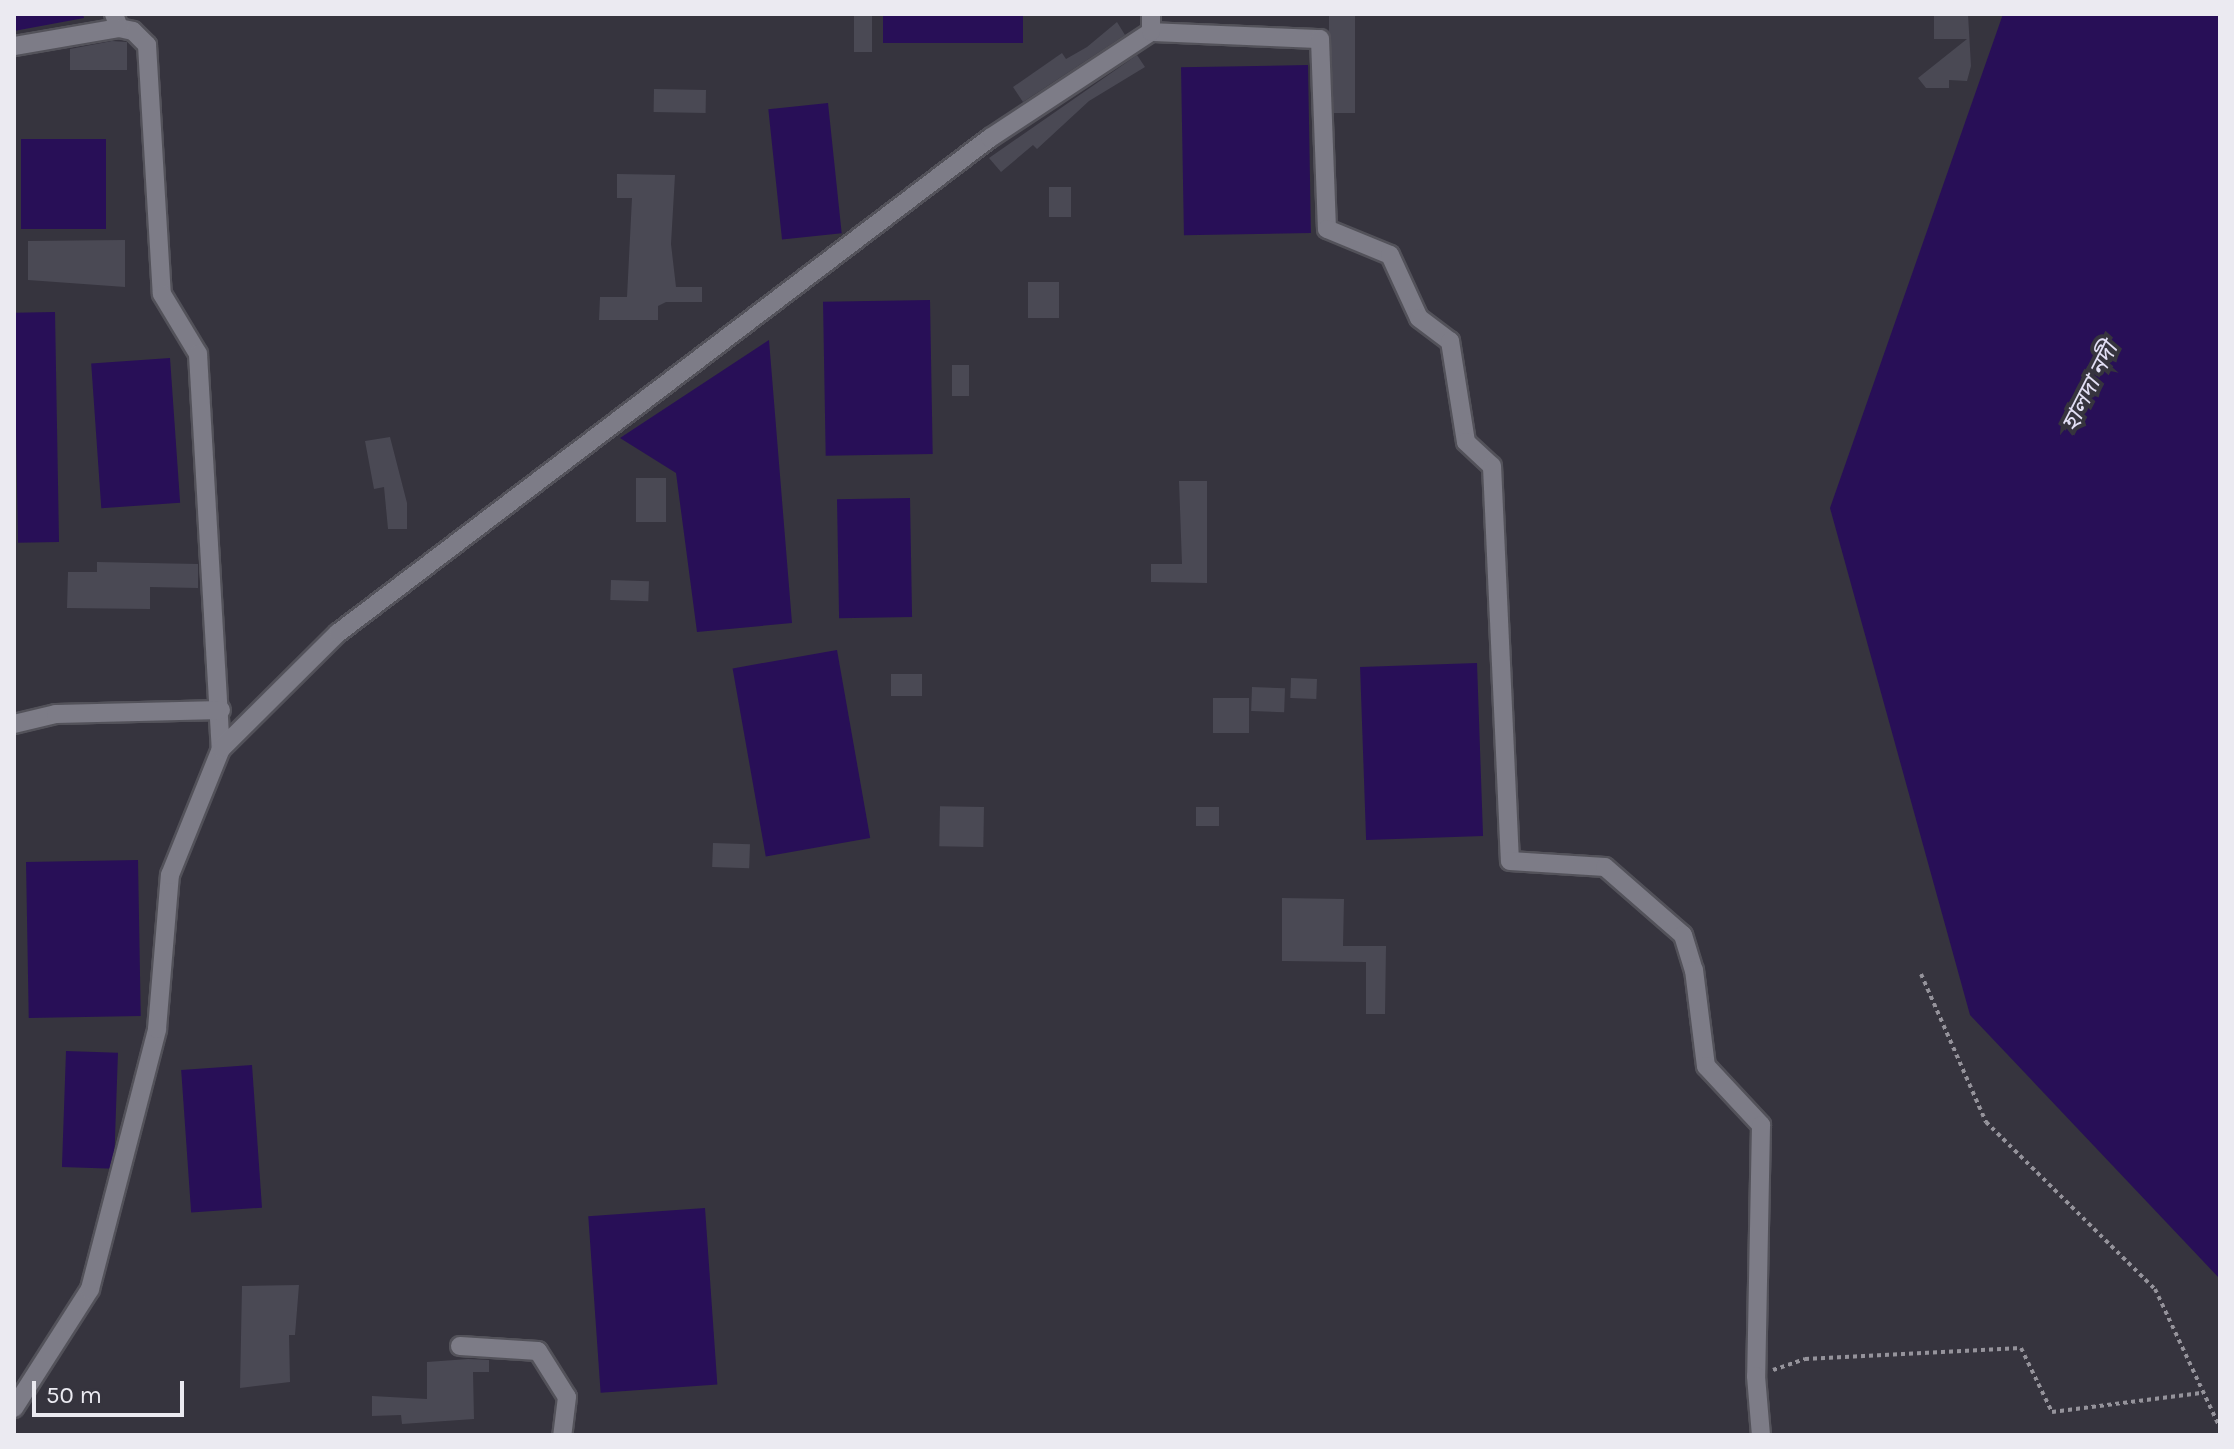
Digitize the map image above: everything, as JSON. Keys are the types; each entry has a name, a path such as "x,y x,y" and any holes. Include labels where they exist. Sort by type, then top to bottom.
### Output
{"street":[{"path":"14,46 116,21 133,31 147,45 162,294 198,354 221,710 221,749 170,875 157,1029 90,1289 14,1408"},
{"path":"221,749 350,624 977,147 1151,23 1320,39 1327,229 1390,255 1419,318 1450,341 1466,442 1492,466 1510,861 1605,867 1683,935 1694,970 1706,1066 1761,1125 1756,1376 1761,1435"},
{"path":"14,724 56,714 221,710"},
{"path":"460,1346 538,1351 567,1397 562,1435"}],"path":[{"path":"1921,974 1986,1122 2155,1289 2220,1428"},
{"path":"1756,1376 1805,1359 2021,1348 2052,1412 2201,1393"}],"water":[{"path":"14,14 83,14 84,18 14,31"},
{"path":"883,14 1023,14 1023,43 883,43"},
{"name":"হালদা নদী","path":"2003,14 2220,14 2220,1279 1970,1015 1830,508"},
{"path":"1308,65 1311,233 1184,235 1181,67"},
{"path":"828,103 842,233 782,240 768,109"},
{"path":"21,139 106,139 106,229 21,229"},
{"path":"930,300 933,454 826,456 823,302"},
{"path":"55,312 59,542 18,543 14,313"},
{"path":"769,340 792,623 697,632 676,473 620,438"},
{"path":"170,358 180,503 101,508 91,364"},
{"path":"910,498 912,617 839,618 837,499"},
{"path":"837,650 870,838 766,857 733,668"},
{"path":"1477,663 1483,836 1366,840 1360,667"},
{"path":"138,860 141,1016 29,1018 26,862"},
{"path":"66,1051 118,1053 114,1169 62,1167"},
{"path":"252,1065 262,1208 191,1213 181,1070"},
{"path":"705,1208 717,1385 601,1393 588,1216"}],"building":[{"path":"854,14 872,14 872,52 854,52"},
{"path":"1329,14 1355,14 1355,113 1329,113"},
{"path":"1968,14 1971,66 1967,81 1949,80 1949,88 1926,88 1918,78 1967,39 1934,39 1934,15"},
{"path":"1117,22 1125,35 1023,102 1013,87 1062,53 1066,59 1087,47"},
{"path":"112,41 127,42 127,70 70,70 70,49"},
{"path":"1137,55 1145,67 1089,101 1037,149 1033,145 1001,172 989,158"},
{"path":"654,89 706,90 706,113 654,112"},
{"path":"617,174 675,175 671,244 676,287 702,287 702,302 666,302 658,306 658,320 599,320 600,297 627,297 632,198 617,198"},
{"path":"1049,187 1071,187 1071,217 1049,217"},
{"path":"125,240 125,287 28,280 28,241"},
{"path":"1028,282 1059,282 1059,318 1028,318"},
{"path":"952,365 969,365 969,396 952,396"},
{"path":"390,437 407,503 407,529 388,529 384,487 374,489 365,441"},
{"path":"636,478 666,478 666,522 636,522"},
{"path":"1179,481 1207,481 1207,583 1151,582 1151,564 1182,564"},
{"path":"97,562 198,564 198,588 150,587 150,609 67,608 68,572 97,572"},
{"path":"611,580 649,581 648,601 610,600"},
{"path":"891,674 922,674 922,696 891,696"},
{"path":"1291,678 1317,679 1316,699 1290,698"},
{"path":"1252,687 1285,688 1284,712 1251,711"},
{"path":"1213,698 1249,698 1249,733 1213,733"},
{"path":"940,806 984,807 983,847 939,846"},
{"path":"1196,807 1219,807 1219,826 1196,826"},
{"path":"713,843 750,844 749,868 712,867"},
{"path":"1282,898 1344,899 1343,946 1386,946 1385,1014 1366,1014 1366,962 1282,961"},
{"path":"299,1285 295,1335 289,1335 290,1382 240,1388 242,1286"},
{"path":"489,1360 489,1372 473,1372 474,1419 402,1424 401,1415 372,1416 372,1396 427,1399 427,1362"}]}
